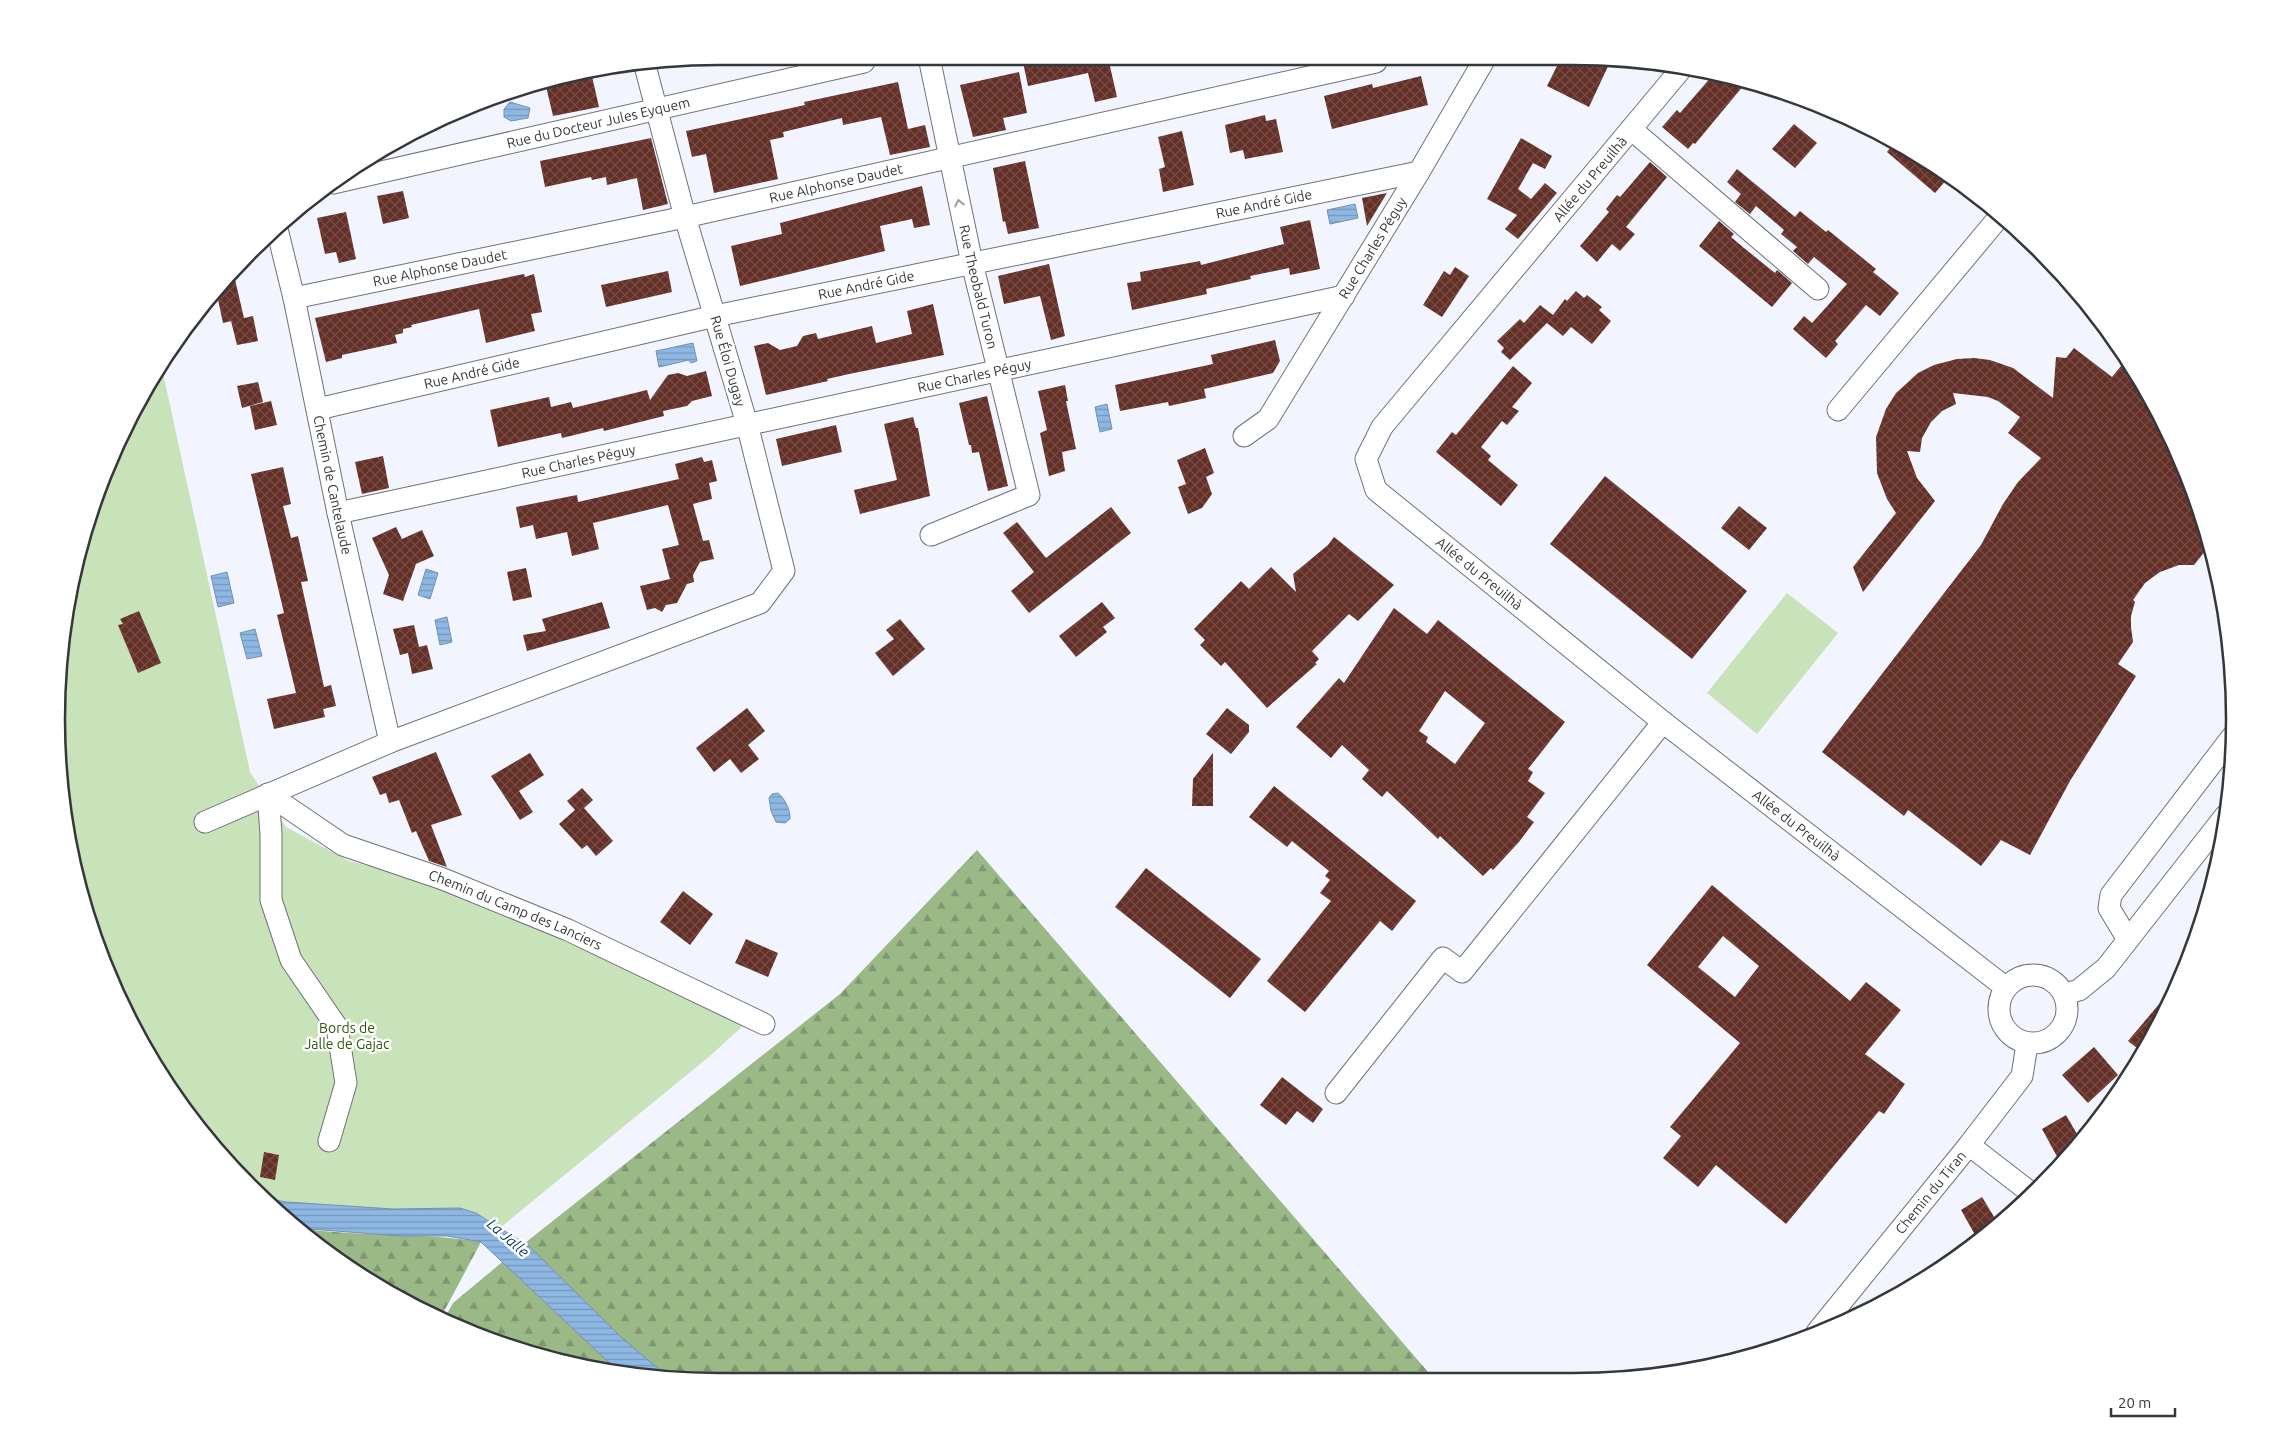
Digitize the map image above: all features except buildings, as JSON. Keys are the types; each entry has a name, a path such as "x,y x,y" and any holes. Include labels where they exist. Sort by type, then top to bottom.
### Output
{"street":[{"name":"Rue du Docteur Jules Eyquem","path":"350,179 851,65"},
{"name":"Rue Theobald Turon","path":"931,65 972,263 1029,495 931,535"},
{"name":"Rue Alphonse Daudet","path":"294,298 685,216 1363,65"},
{"name":"Rue Charles Péguy","path":"338,513 1344,296 1481,65"},
{"name":"Rue Éloi Dugay","path":"390,742 760,603 784,570 747,424 685,216 646,70"},
{"name":"Allée du Preuilhà","path":"1677,74 1382,427 1366,459 1376,490 1663,722 2005,987"},
{"path":"1631,130 1818,289"},
{"name":"Rue André Gide","path":"318,409 715,316 1419,172"},
{"path":"1838,410 1996,221"},
{"name":"Chemin de Cantelaude","path":"279,236 294,298 338,513 390,742"},
{"path":"1244,436 1268,419 1344,296"},
{"path":"1336,1093 1443,958 1462,972 1663,722"},
{"path":"205,822 390,742"},
{"path":"2127,938 2109,908 2111,895 2225,746"},
{"path":"268,794 271,834 271,900 291,960 337,1028 346,1083 330,1140"},
{"name":"Chemin du Camp des Lanciers","path":"268,794 343,845 443,879 568,930 764,1024"},
{"path":"2065,994 2079,990 2106,968 2127,938 2217,825"},
{"path":"2024,975 2045,976 2065,994 2068,1012 2061,1030 2046,1042 2027,1044 2006,1032 1997,1010 2005,987 2024,975"},
{"name":"Chemin du Tiran","path":"1824,1322 1969,1145 2022,1076 2027,1044"},
{"path":"1969,1145 2026,1189"}],"green space":[{"name":"Bords de Jalle de Gajac","path":"163,375 250,772 286,827 349,861 435,883 746,1023 711,1055 501,1227 476,1213 460,1208 393,1209 304,1204 277,1200 227,1150 175,1082 132,1008 115,969 87,888 78,847 66,762 65,719 66,676 78,591 87,550 115,469 132,430"},
{"path":"1787,593 1838,633 1757,734 1707,693"},
{"path":"977,850 1429,1373 676,1372 591,1360 550,1351 509,1338 447,1313 453,1303 530,1239 840,994"},
{"path":"311,1230 435,1237 481,1242 444,1312 392,1285 356,1263"}],"water":[{"path":"510,102 530,108 528,118 511,121 504,117 504,109"},
{"path":"1355,204 1358,218 1330,224 1327,210"},
{"path":"693,343 697,361 691,363 689,360 659,367 656,351"},
{"path":"1107,404 1112,429 1100,432 1095,407"},
{"path":"426,569 438,573 430,599 418,595"},
{"path":"227,572 234,603 218,607 211,576"},
{"path":"447,617 452,642 440,645 435,620"},
{"path":"255,629 262,656 247,659 240,633"},
{"path":"778,793 785,801 789,812 790,819 785,823 776,822 771,811 769,798 772,794"},
{"name":"La Jalle","path":"277,1200 393,1209 460,1208 476,1213 529,1246 621,1337 660,1370 609,1363 481,1242 447,1236 401,1236 310,1229"}]}
